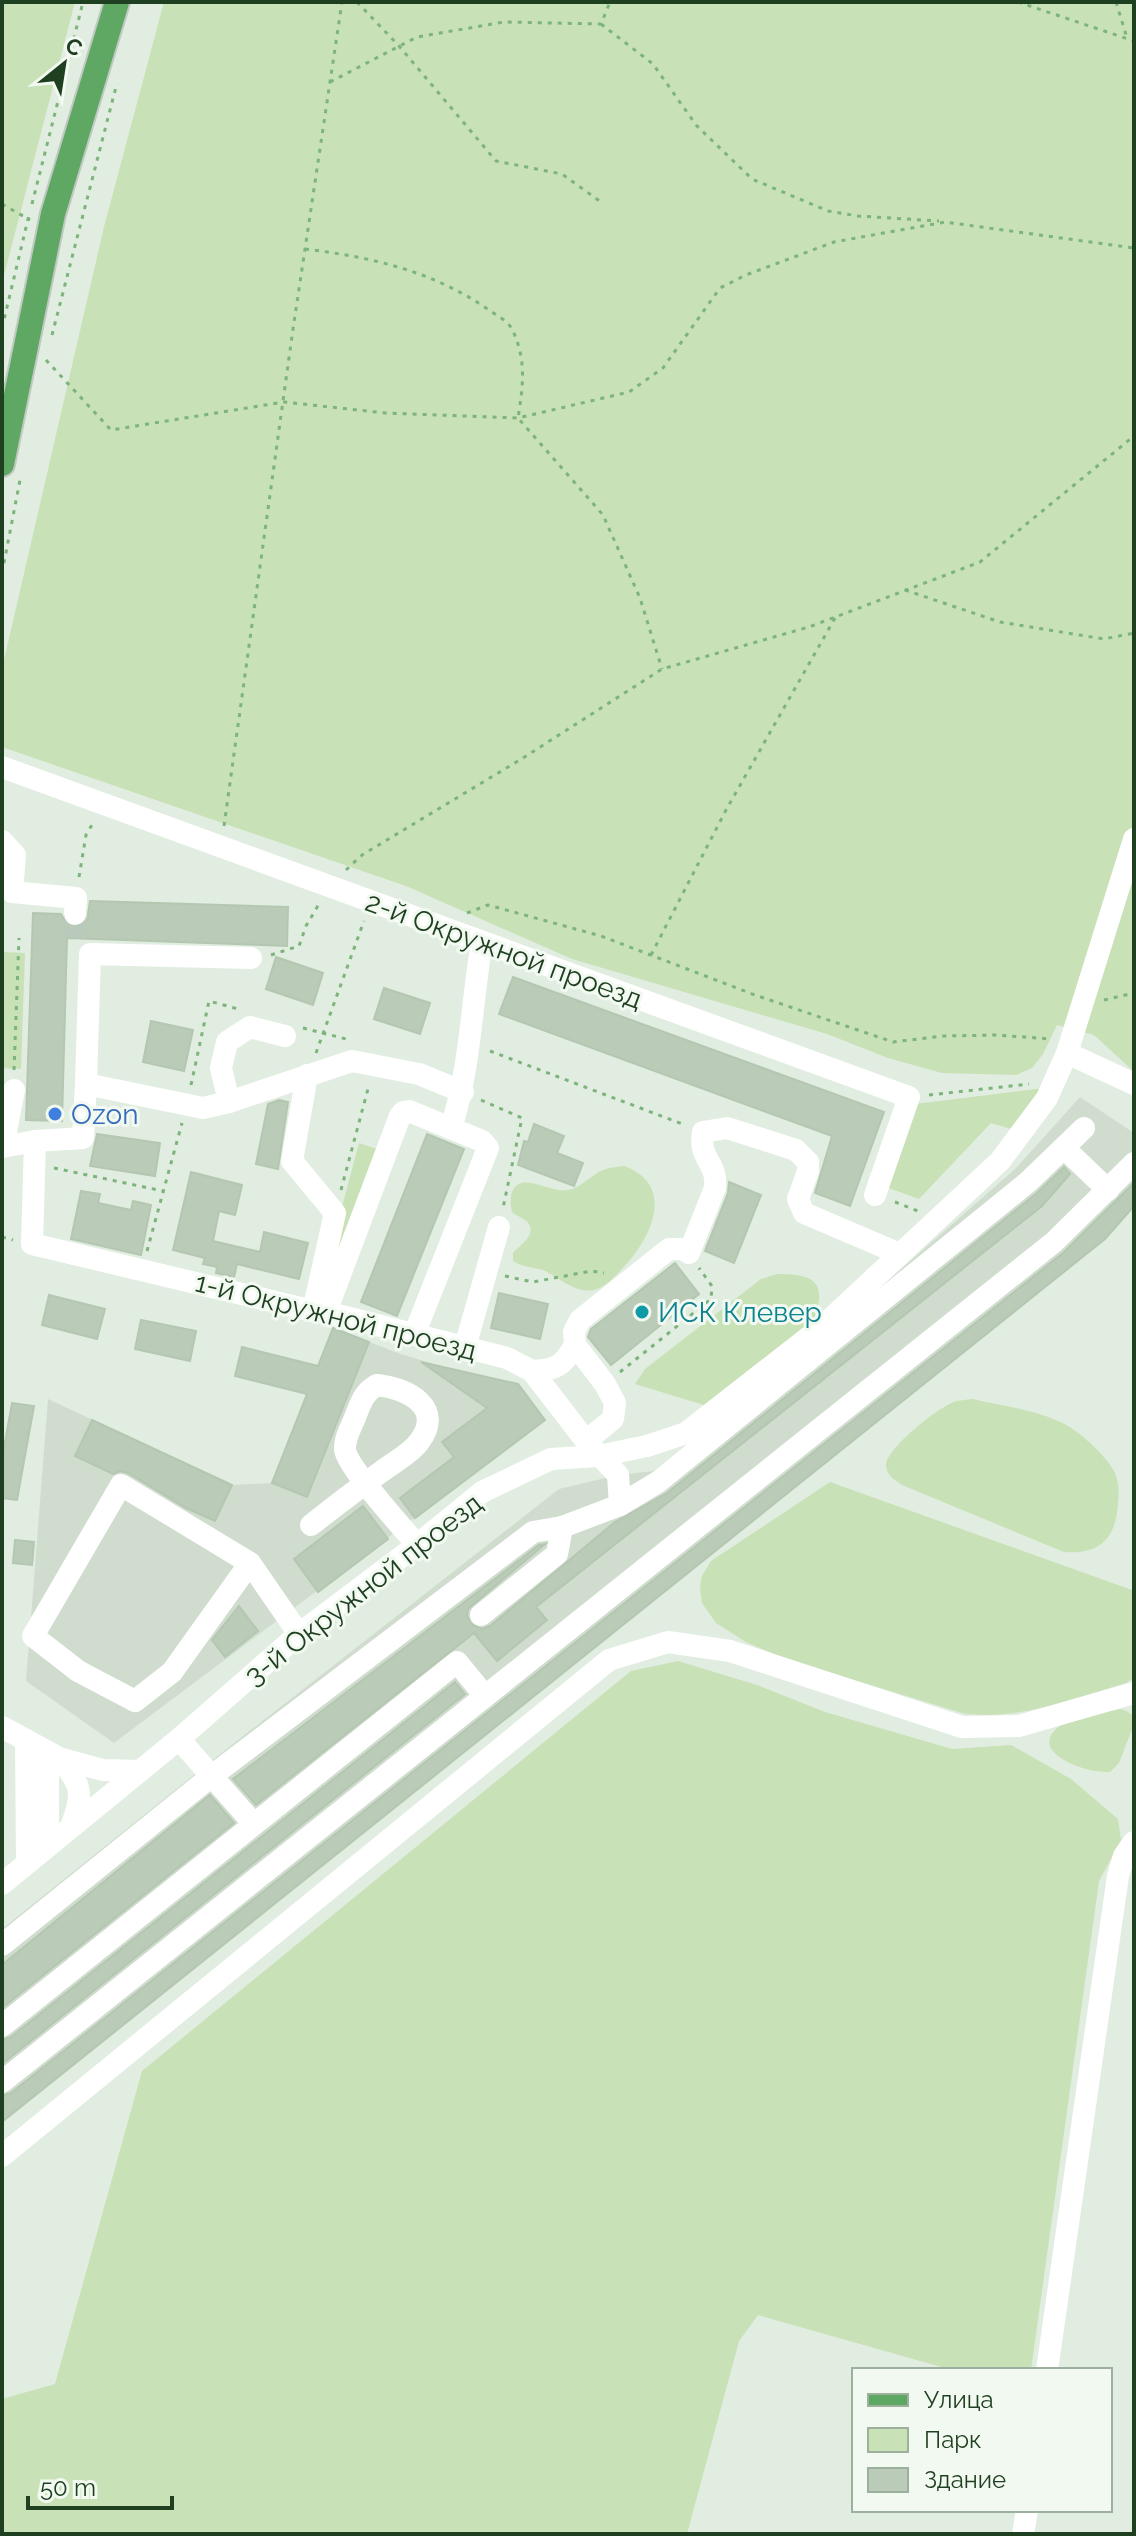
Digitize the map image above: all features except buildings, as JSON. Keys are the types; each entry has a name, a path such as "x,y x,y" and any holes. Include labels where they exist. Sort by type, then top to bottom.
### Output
{"main road":[{"path":"13,464 38,226 117,2"}],"street":[{"name":"2-й Окружной проезд","path":"2,767 909,1097"},
{"name":"3-й Окружной проезд","path":"2,1884 179,1739 299,1634 482,1492 551,1459 592,1448 647,1446 686,1433 823,1326 1000,1161 1047,1098 1069,1047 1134,839"},
{"path":"2,841 15,855 12,892 76,906"},
{"path":"451,1128 463,1092 482,942"},
{"path":"14,1090 2,1147 83,1138 86,1084 82,946 251,958"},
{"path":"229,1102 221,1068 227,1042 250,1027 285,1036"},
{"path":"1069,1047 1134,1084"},
{"path":"86,1084 203,1108 352,1061 419,1074 463,1092"},
{"path":"307,1075 292,1161 335,1213 320,1311"},
{"path":"875,1195 909,1097"},
{"path":"320,1311 403,1112 409,1111 482,1141 488,1148 414,1335"},
{"path":"592,1448 613,1419 615,1403 605,1384 575,1345 574,1332 580,1320 669,1249 683,1249 689,1253 715,1188 714,1169 703,1153 703,1132 727,1128 796,1150 808,1162 798,1199 804,1213 900,1254"},
{"path":"2,1945 213,1775 533,1532 562,1527 620,1505 658,1482 1028,1182 1084,1128"},
{"path":"34,1164 35,1141"},
{"path":"1064,1148 1108,1190"},
{"path":"2,2082 1054,1242 1134,1163"},
{"name":"1-й Окружной проезд","path":"34,1164 32,1244 465,1347 507,1358 532,1371 592,1448 618,1475 620,1505"},
{"path":"465,1347 499,1227"},
{"path":"532,1371 548,1370 565,1362 575,1345"},
{"path":"311,1525 366,1483 417,1545"},
{"path":"250,1563 172,1672 135,1701 78,1671 33,1636 121,1485 250,1563 299,1634"},
{"path":"481,1615 557,1554 562,1527"},
{"path":"2,2156 609,1660 668,1642 730,1651 962,1727 1019,1726 1134,1693"},
{"path":"2,2026 457,1662 485,1696"},
{"path":"2,1727 53,1755 103,1770 140,1771"},
{"path":"179,1739 253,1823"},
{"path":"26,1740 27,1863"},
{"path":"53,1755 76,1779 79,1804 70,1828"},
{"path":"48,1846 53,1755"},
{"path":"1047,2368 1118,1876 1124,1856 1134,1842"},
{"path":"1023,2534 1027,2512"}],"path":[{"path":"2,328 38,226 83,2"},
{"path":"221,847 342,2"},
{"path":"357,2 399,46 496,161 562,174 601,202"},
{"path":"601,24 610,2"},
{"path":"1018,2 1134,41"},
{"path":"1116,2 1127,38"},
{"path":"330,82 417,37 504,22 601,24 653,64 696,125 752,179 828,211 945,222 1134,248"},
{"path":"50,345 118,77"},
{"path":"2,204 38,226"},
{"path":"43,375 46,360 111,430 284,402 385,413 518,418 629,392 663,368 720,288 746,275 834,242 945,222"},
{"path":"305,249 360,256 412,270 469,297 511,326 525,372 518,418 603,515 640,598 662,669"},
{"path":"251,958 281,954 299,946 306,926 330,887 362,855 662,669 836,617 980,562 1134,436"},
{"path":"2,573 13,464"},
{"path":"905,590 1000,622 1104,639 1134,633"},
{"path":"651,955 726,810 836,617"},
{"path":"76,906 86,835 96,818 110,806"},
{"path":"307,1075 371,901"},
{"path":"437,925 488,905 601,936 755,995 893,1042 943,1036 997,1035 1069,1047"},
{"path":"14,1090 19,938"},
{"path":"335,1213 375,1065"},
{"path":"909,1097 1054,1082"},
{"path":"142,1270 187,1105"},
{"path":"34,1164 163,1191"},
{"path":"605,1384 711,1299 712,1286 689,1253"},
{"path":"486,1272 533,1282 591,1271 631,1279"}],"shaded area":[{"path":"1080,1097 1134,1133 1134,1206 1105,1239 2,2122 2,1929 559,1489 618,1475 654,1471 826,1335 1015,1169"},
{"path":"333,1328 449,1369 545,1420 114,1743 26,1681 48,1399 232,1485 272,1483"}],"green space":[{"path":"2,2 75,2 2,283"},
{"path":"164,2 1134,2 1134,1079 1131,1069 1094,1035 1057,1025 1043,1054 1032,1068 1016,1075 942,1073 888,1058 827,1034 572,959 406,886 2,747 2,669 104,227"},
{"path":"2,952 25,953 21,1069 2,1068"},
{"path":"1044,1088 1011,1129 991,1123 919,1199 886,1187 915,1104"},
{"path":"359,1143 380,1150 336,1260 328,1259"},
{"path":"624,1166 641,1175 651,1187 653,1216 640,1246 608,1282 594,1290 580,1290 543,1270 513,1261 513,1253 529,1237 531,1228 512,1212 511,1196 516,1186 529,1183 568,1190 601,1171"},
{"path":"777,1274 801,1276 815,1283 819,1297 814,1320 704,1405 635,1384 645,1369 761,1279"},
{"path":"973,1399 1054,1419 1077,1432 1103,1457 1115,1473 1119,1492 1114,1526 1103,1542 1087,1551 1064,1552 902,1485 890,1475 886,1466 888,1459 913,1430 946,1406"},
{"path":"830,1482 1132,1590 1134,1678 1045,1707 1003,1714 962,1713 786,1659 746,1642 716,1623 702,1603 700,1587 702,1576 711,1561"},
{"path":"678,1661 757,1685 825,1712 952,1749 1011,1745 1071,1779 1118,1819 1121,1840 1099,1881 1031,2368 945,2368 758,2315 739,2341 687,2534 2,2534 2,2399 55,2384 142,2071 631,1671"},
{"path":"1121,1709 1131,1714 1134,1724 1119,1763 1110,1772 1075,1765 1054,1752 1050,1744 1051,1735 1067,1721"}],"tunnel":[{"path":"74,938 75,914"}],"place":[{"name":"Ozon","path":"55,1114"},
{"name":"ИСК Клевер","path":"642,1312"}]}
